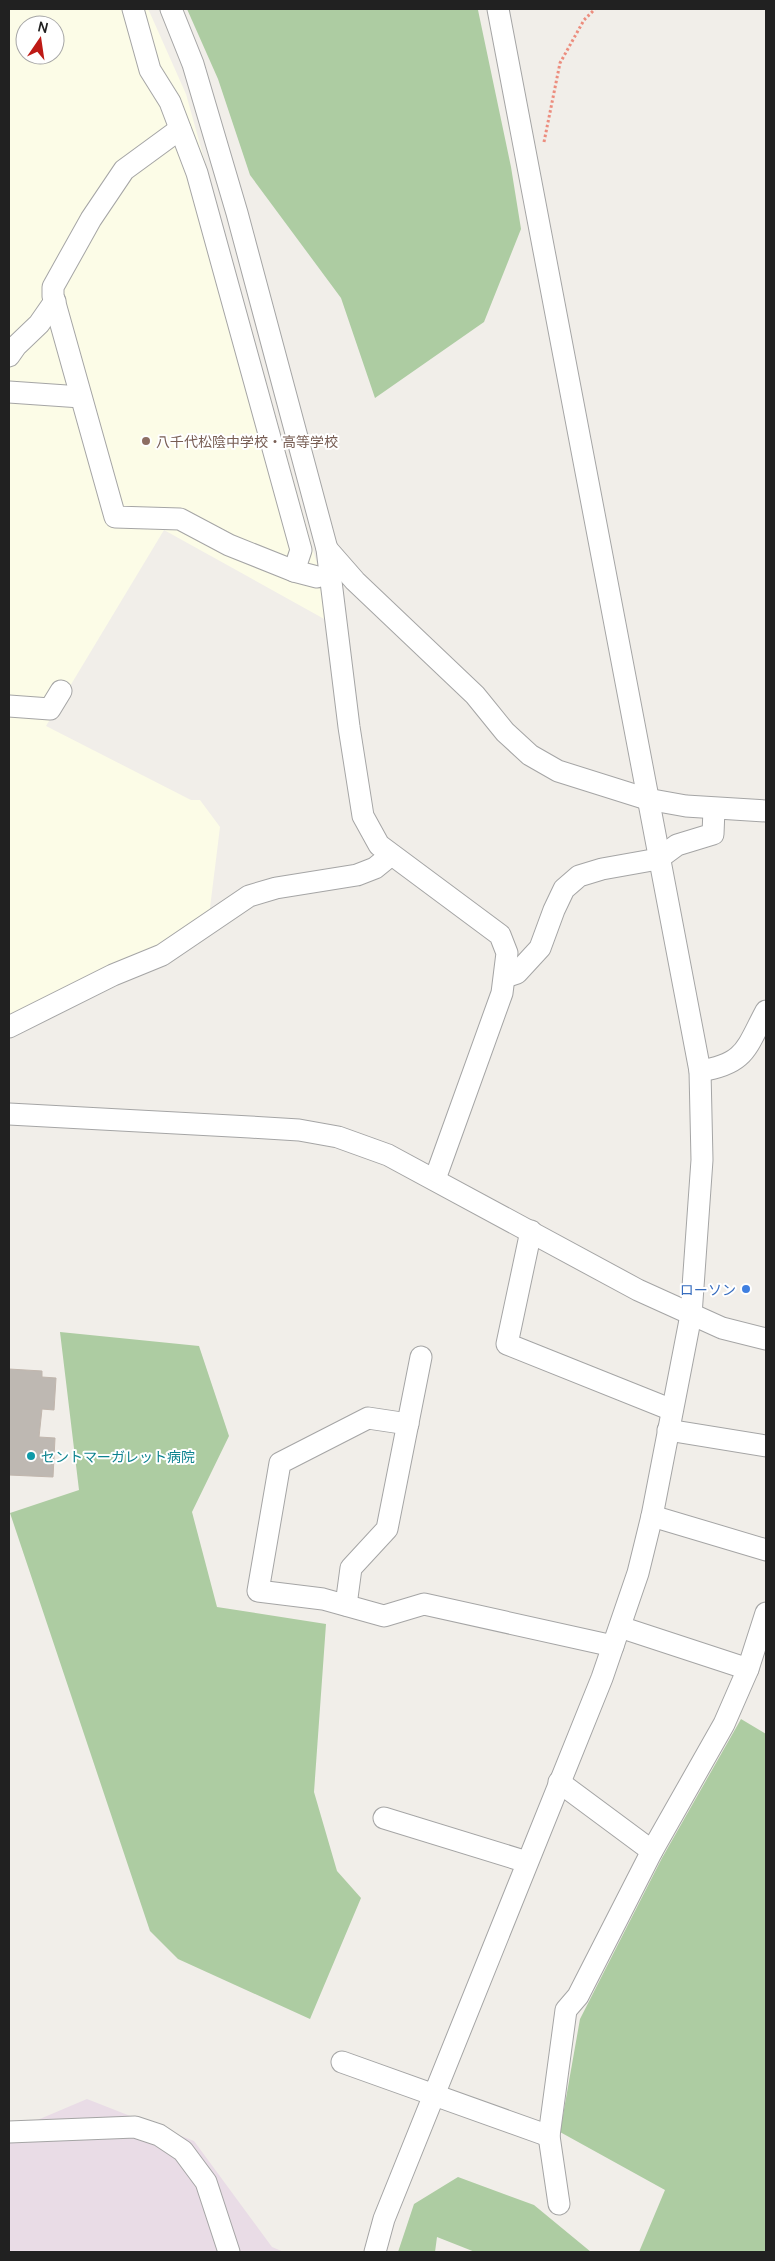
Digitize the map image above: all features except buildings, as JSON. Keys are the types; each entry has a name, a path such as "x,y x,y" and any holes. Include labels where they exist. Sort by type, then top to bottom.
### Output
{"street":[{"path":"133,9 150,70 170,102 199,183 301,550 294,571"},
{"path":"171,9 193,64 238,213 327,549 349,727 363,816 379,845 500,935 508,953 502,993 435,1179"},
{"path":"375,2252 384,2219 560,1782 616,1637 638,1573 652,1516 691,1315 702,1160 700,1071 658,859 498,9"},
{"path":"180,129 124,170 109,190 53,287 55,301 114,517 180,519 229,545 294,571 316,577"},
{"path":"9,356 16,346 39,324 55,301"},
{"path":"9,392 81,397"},
{"path":"327,549 355,581 475,695 506,732 530,756 558,771 647,798 714,809 766,811"},
{"path":"9,706 50,709 61,691"},
{"path":"505,977 517,973 540,948 564,889 579,876 611,867 658,859 677,845 713,834 714,809"},
{"path":"9,1027 114,975 162,955 249,896 276,888 357,875 375,868 391,855"},
{"path":"700,1071 729,1064 746,1051 766,1011"},
{"path":"9,1114 299,1130 338,1137 380,1152 435,1179 638,1290 722,1328 766,1339"},
{"path":"531,1231 507,1344 670,1420 766,1446"},
{"path":"346,1605 351,1568 387,1529 421,1357"},
{"path":"408,1424 368,1418 280,1463 258,1591 323,1599 384,1616 424,1604 616,1637 748,1669"},
{"path":"652,1516 766,1550"},
{"path":"559,2204 549,2136 566,2010 578,1996 652,1851 724,1724 748,1669 766,1612"},
{"path":"560,1782 652,1851"},
{"path":"384,1818 527,1862"},
{"path":"342,2062 549,2136"},
{"path":"9,2132 136,2127 159,2135 183,2150 206,2182 229,2252"}],"path":[{"path":"526,152 544,144 560,63 584,20 595,9"}],"shaded area":[{"name":"八千代松陰中学校・高等学校","path":"9,9 148,9 186,94 317,564 326,620 164,530 46,726 191,800 200,800 220,827 209,916 160,949 9,1020"},
{"path":"87,2099 194,2141 272,2247 284,2252 9,2252 9,2132"}],"green space":[{"path":"187,9 478,10 511,167 521,229 484,322 375,398 341,298 250,175 218,79"},
{"path":"60,1332 199,1346 229,1436 192,1512 217,1607 326,1624 314,1792 337,1871 361,1898 310,2019 178,1959 150,1931 10,1513 79,1490"},
{"path":"741,1719 766,1734 766,2252 639,2252 665,2190 560,2132 580,2019 662,1858"},
{"path":"458,2177 534,2205 591,2252 475,2252 437,2237 435,2252 398,2252 414,2204"}],"place":[{"name":"八千代松陰中学校・高等学校","path":"146,441"},
{"name":"ローソン","path":"746,1289"},
{"name":"セントマーガレット病院","path":"31,1456"}]}
